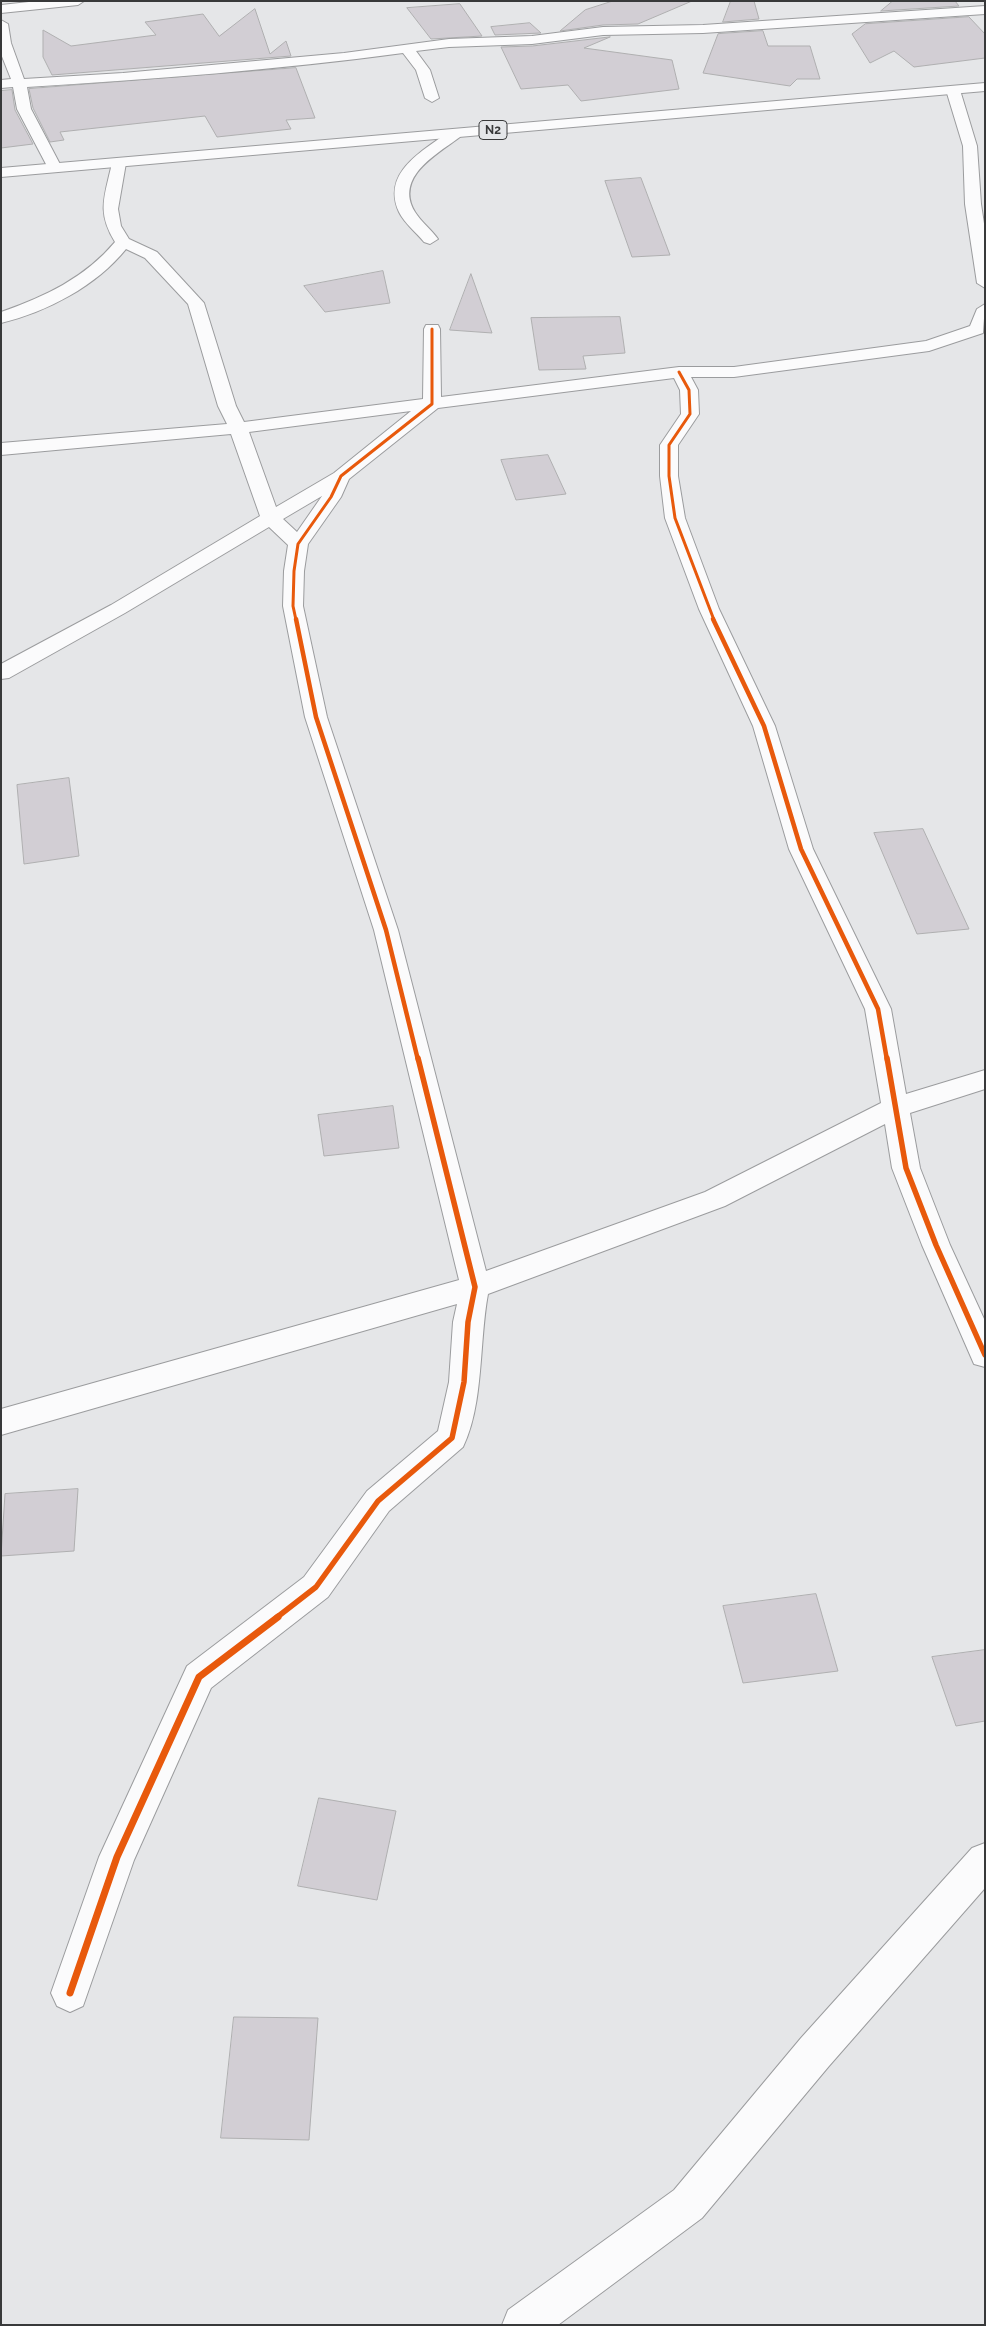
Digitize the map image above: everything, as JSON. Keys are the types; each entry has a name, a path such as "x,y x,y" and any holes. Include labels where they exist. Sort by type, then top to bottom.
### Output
{"main road":[{"path":"1,9 78,1"},
{"path":"1,84 122,77 408,50 449,43 532,40 603,31 703,29 985,10"},
{"path":"1,24 4,43 19,83 24,109 55,168"},
{"path":"408,50 423,70 432,98"},
{"name":"N2","path":"1,172 985,87"},
{"path":"953,90 970,146 972,204 985,283"},
{"path":"430,239 407,212 402,191 411,167 455,134"},
{"path":"119,163 110,209 113,226 123,242 151,255 196,303 227,406 238,428 271,519 298,544"},
{"path":"1,318 65,292 113,257 123,242"},
{"path":"1,450 238,428 679,372 734,372 929,346 978,329 985,309"},
{"path":"432,329 432,404"},
{"path":"679,372 689,390 690,414 669,444 669,476 675,518 709,608 764,726 800,849 832,911 878,1010 906,1168 936,1245 985,1355"},
{"path":"1,673 118,609 341,476 432,404"},
{"path":"70,1994 117,1857 199,1677 316,1587 378,1501 452,1438 464,1382 468,1322 475,1287 386,930 316,718 293,606 294,571 298,544 331,498 341,476"},
{"path":"1,1422 475,1287 716,1199 896,1107 985,1079"},
{"path":"523,2325 688,2204 815,2052 985,1861"}],"building":[{"path":"613,1 692,1 638,24 603,25 560,31 585,10"},
{"path":"731,1 754,1 759,19 723,22"},
{"path":"893,1 955,1 959,6 881,11"},
{"path":"460,4 482,36 431,39 407,8"},
{"path":"255,9 270,54 286,41 291,56 52,75 43,57 43,30 71,46 156,35 145,22 203,14 219,36"},
{"path":"969,17 985,34 985,58 914,67 894,51 870,63 852,34 865,24"},
{"path":"530,23 541,33 495,35 491,27"},
{"path":"763,31 768,46 810,46 820,79 797,79 790,86 703,73 718,34"},
{"path":"610,37 584,48 672,60 679,89 581,101 568,85 521,89 501,47 532,46"},
{"path":"296,68 315,118 286,120 291,129 217,137 205,116 60,132 64,140 50,142 33,108 29,89"},
{"path":"12,90 15,110 33,144 1,148 1,91"},
{"path":"641,178 670,255 632,257 605,181"},
{"path":"383,271 390,303 325,312 304,286"},
{"path":"471,274 492,333 450,330"},
{"path":"620,317 625,353 583,356 586,369 539,370 531,318"},
{"path":"548,455 566,494 516,500 501,460"},
{"path":"69,778 79,856 24,864 17,785"},
{"path":"923,829 969,929 917,934 874,833"},
{"path":"393,1106 399,1148 324,1156 318,1115"},
{"path":"78,1489 74,1551 1,1556 5,1494"},
{"path":"816,1594 838,1671 743,1683 723,1606"},
{"path":"985,1650 985,1721 956,1726 932,1657"},
{"path":"319,1798 396,1811 377,1900 298,1886"},
{"path":"234,2017 318,2018 309,2140 221,2138"}],"cycle path":[{"path":"70,1993 117,1857 199,1677 316,1587 378,1501 452,1438 464,1382 468,1322 475,1287 386,930 316,717 293,606 294,571 298,544 331,497 341,476 432,404 432,329"},
{"path":"679,372 689,390 690,414 669,445 669,476 675,518 709,609 764,726 801,849 878,1009 906,1168 936,1245 985,1355"}]}
